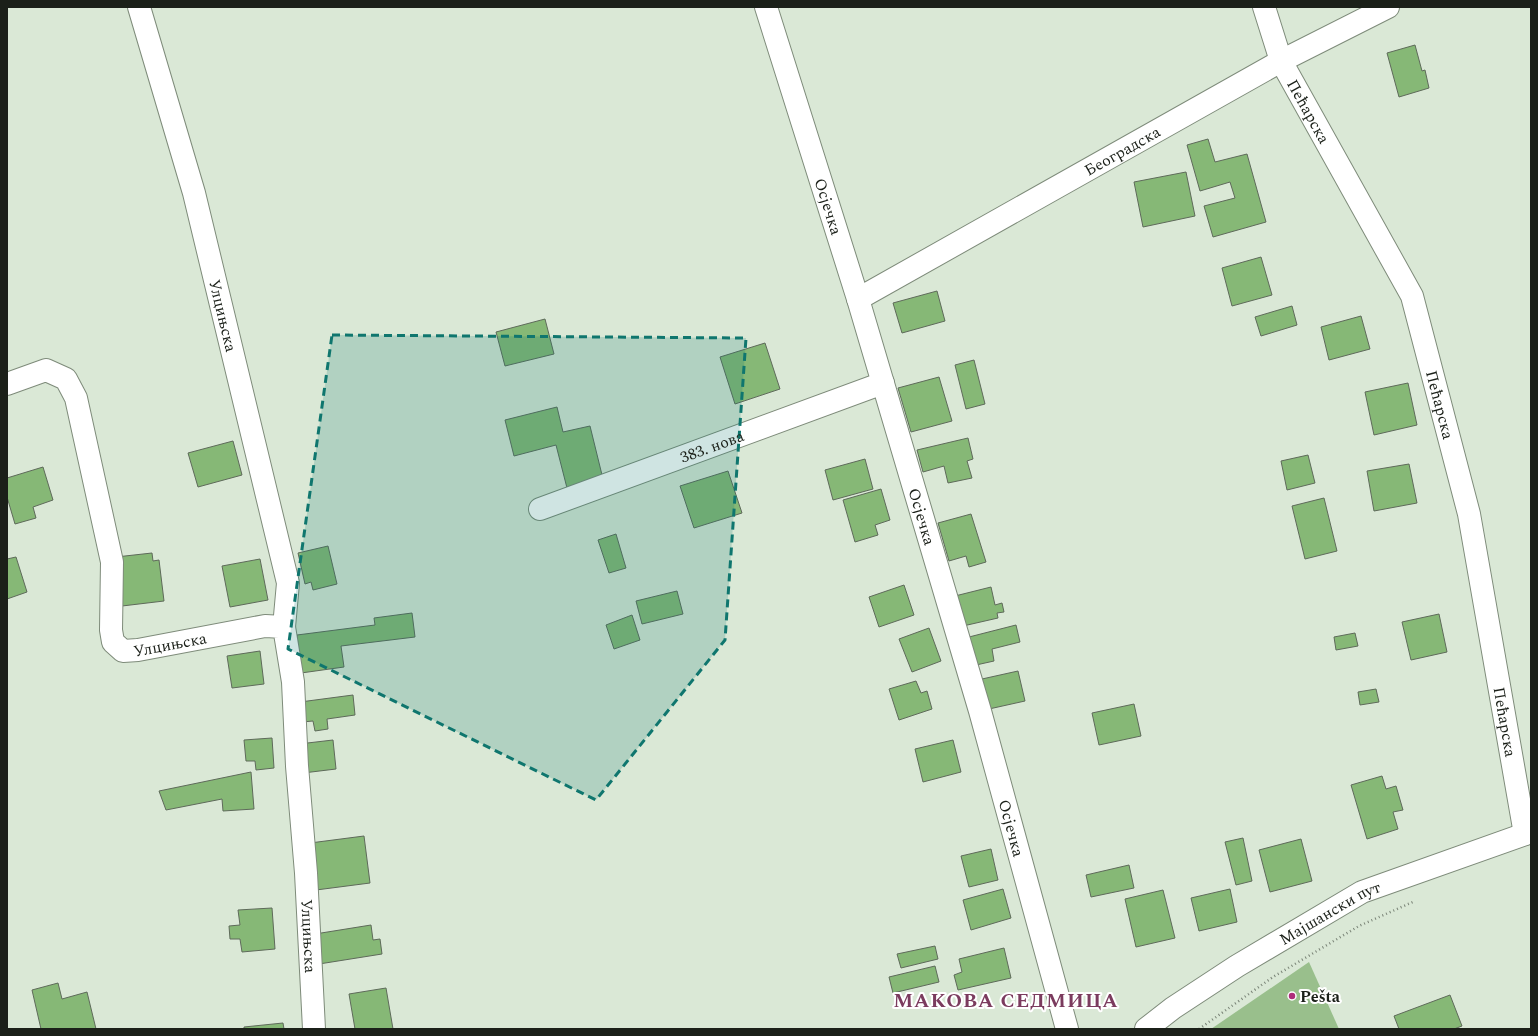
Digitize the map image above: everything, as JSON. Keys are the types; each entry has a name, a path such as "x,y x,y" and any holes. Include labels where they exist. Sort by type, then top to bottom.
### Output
{"street":[{"name":"Улцињска","path":"139,7 194,193 288,583 284,627 293,682 297,766 306,873 314,1029"},
{"name":"Осјечка","path":"766,7 858,299 980,711 1067,1029"},
{"name":"Пећарска","path":"1264,7 1281,61 1412,296 1469,514 1528,833"},
{"name":"Београдска","path":"858,299 1281,61 1388,7"},
{"name":"Улцињска","path":"7,384 46,370 66,379 76,398 112,562 111,630 113,642 123,650 138,650 265,626 284,627"},
{"name":"383. нова","path":"540,509 883,383"},
{"name":"Мајшански пут","path":"1146,1029 1173,1008 1237,966 1362,892 1528,833"}],"path":[{"path":"1199,1029 1273,977 1359,926 1421,898"}],"highlighted area":[{"path":"332,335 746,338 725,640 596,800 288,649"}],"green space":[{"name":"Pešta","path":"1309,962 1339,1029 1211,1029"}],"building":[{"path":"1415,45 1422,71 1425,70 1429,88 1399,97 1387,53"},
{"path":"1208,139 1215,162 1247,154 1266,222 1213,237 1204,206 1235,198 1230,182 1200,191 1187,145"},
{"path":"1186,172 1195,216 1143,227 1134,182"},
{"path":"1261,257 1272,295 1232,306 1222,268"},
{"path":"937,291 945,321 902,333 893,303"},
{"path":"1292,306 1297,325 1261,336 1255,317"},
{"path":"1361,316 1370,349 1329,360 1321,327"},
{"path":"545,319 554,354 505,366 496,332"},
{"path":"765,343 780,389 735,404 720,357"},
{"path":"974,360 985,404 966,409 955,365"},
{"path":"939,377 952,421 911,432 898,388"},
{"path":"1408,383 1417,425 1374,435 1365,392"},
{"path":"557,407 563,432 590,426 603,479 567,488 556,445 514,456 505,420"},
{"path":"968,438 973,459 967,461 972,478 948,483 944,466 923,472 917,450"},
{"path":"233,441 242,475 198,487 188,453"},
{"path":"1308,455 1315,483 1287,490 1281,461"},
{"path":"865,459 873,489 833,500 825,470"},
{"path":"1409,464 1417,503 1374,511 1367,471"},
{"path":"43,467 53,500 33,507 36,518 15,524 7,497 7,478"},
{"path":"728,471 742,513 694,528 680,486"},
{"path":"881,489 890,520 875,525 878,535 855,542 843,500"},
{"path":"1324,498 1337,551 1305,559 1292,506"},
{"path":"971,514 986,562 969,567 966,556 949,561 938,523"},
{"path":"616,534 626,568 609,573 598,540"},
{"path":"328,546 337,584 313,590 311,582 305,584 298,553"},
{"path":"152,553 153,561 159,560 164,601 122,606 116,557"},
{"path":"16,557 27,592 7,599 7,559"},
{"path":"260,559 268,600 230,607 222,566"},
{"path":"904,585 914,615 879,627 869,597"},
{"path":"991,587 995,605 1002,603 1004,612 997,613 998,618 963,626 955,596"},
{"path":"677,591 683,614 642,624 636,601"},
{"path":"412,613 415,637 341,646 344,667 301,673 297,635 375,625 374,618"},
{"path":"1439,614 1447,652 1411,660 1402,622"},
{"path":"632,615 640,640 614,649 606,625"},
{"path":"1016,625 1020,642 992,649 994,661 976,665 969,637"},
{"path":"929,628 941,661 912,672 899,639"},
{"path":"1355,633 1358,646 1336,650 1334,637"},
{"path":"260,651 264,684 232,688 227,656"},
{"path":"1018,671 1025,701 989,709 982,679"},
{"path":"916,681 921,693 927,691 932,709 899,720 889,689"},
{"path":"1376,689 1379,702 1360,705 1358,692"},
{"path":"353,695 355,715 327,719 328,729 315,731 313,721 302,722 300,702"},
{"path":"1134,704 1141,736 1099,745 1092,713"},
{"path":"272,738 274,768 256,770 255,761 246,761 244,740"},
{"path":"333,740 336,769 303,773 299,744"},
{"path":"953,740 961,772 923,782 915,749"},
{"path":"251,772 254,809 223,811 222,799 166,810 159,791"},
{"path":"1382,776 1386,789 1396,786 1403,810 1393,812 1398,829 1367,839 1351,785"},
{"path":"364,836 370,883 316,890 310,843"},
{"path":"1243,838 1252,881 1236,885 1225,842"},
{"path":"1301,839 1312,881 1270,892 1259,850"},
{"path":"991,849 998,880 969,887 961,856"},
{"path":"1129,865 1134,888 1091,897 1086,875"},
{"path":"1003,889 1011,918 971,930 963,900"},
{"path":"1230,889 1237,922 1199,931 1191,898"},
{"path":"1163,890 1175,938 1136,947 1125,899"},
{"path":"272,908 275,949 242,952 240,939 230,939 229,926 240,925 238,910"},
{"path":"371,925 373,940 380,939 382,954 319,964 315,934"},
{"path":"935,946 938,959 901,968 897,954"},
{"path":"1004,948 1011,978 958,990 954,975 962,972 959,959"},
{"path":"935,966 939,982 893,993 889,977"},
{"path":"58,983 62,999 87,992 96,1029 41,1029 32,990"},
{"path":"386,988 393,1029 355,1029 349,994"},
{"path":"1450,995 1462,1026 1454,1029 1399,1029 1394,1016"},
{"path":"283,1023 284,1029 244,1029 244,1027"}],"place":[{"name":"Pešta","path":"1292,996"}],"district":[{"name":"МАКОВА СЕДМИЦА","path":"1006,1000"}]}
